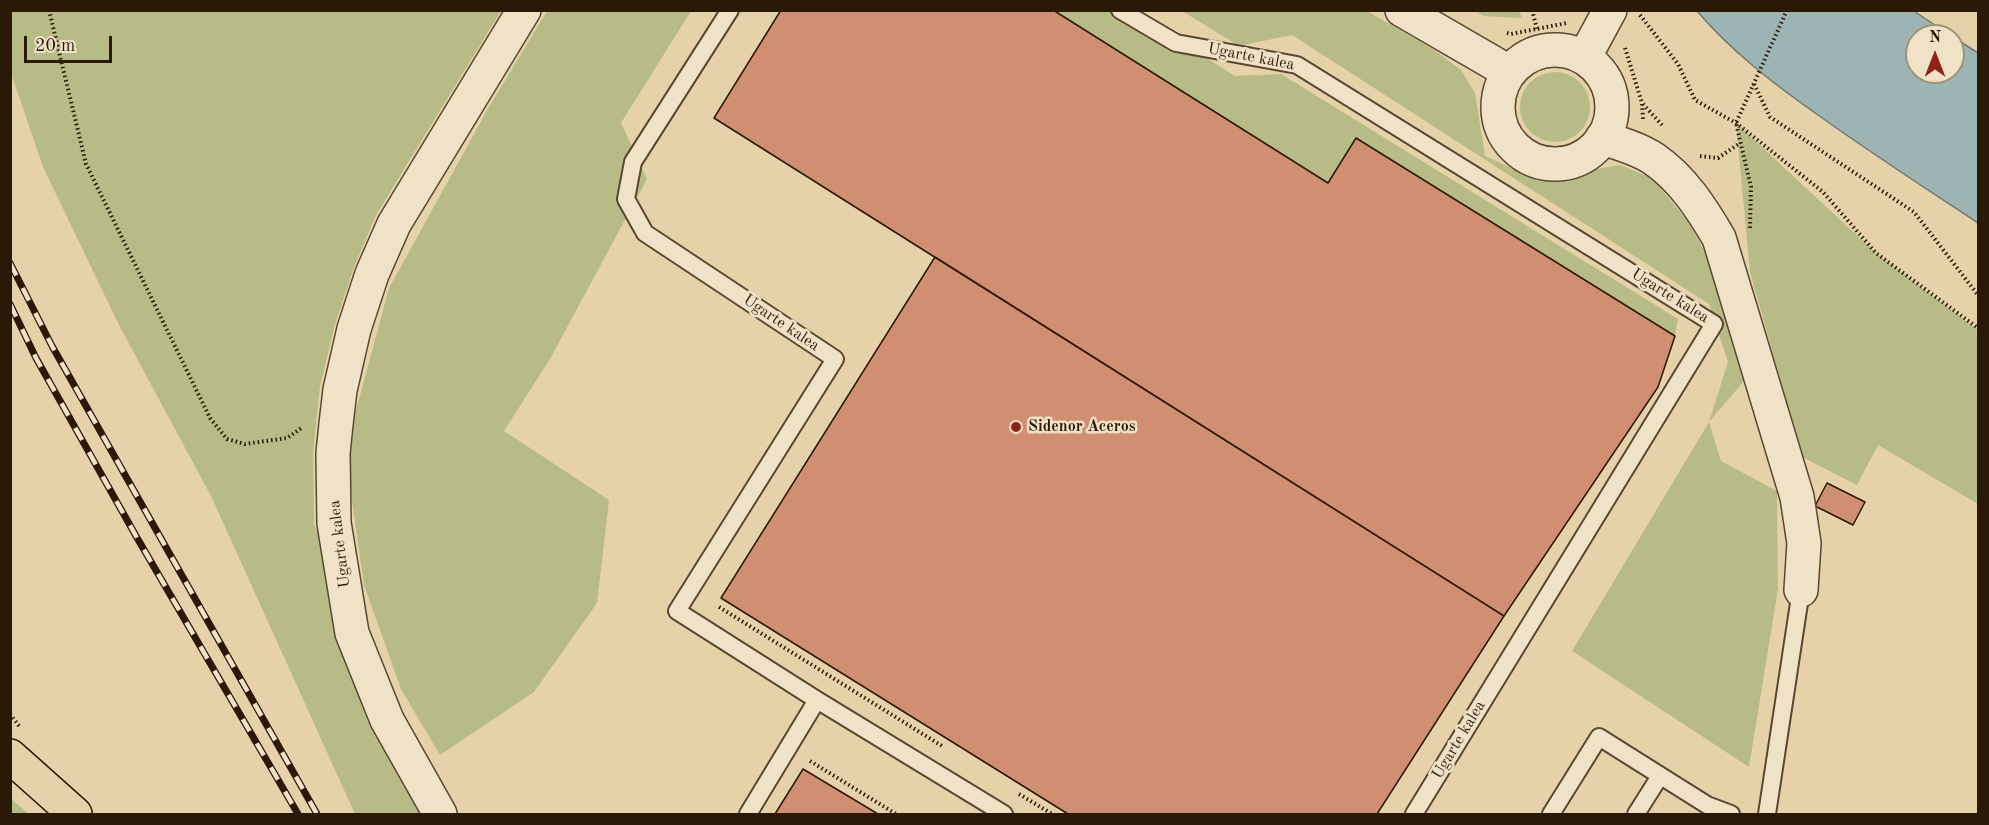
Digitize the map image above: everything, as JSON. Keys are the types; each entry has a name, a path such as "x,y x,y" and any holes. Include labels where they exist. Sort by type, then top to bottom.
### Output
{"main road":[{"path":"10,756 75,814"}],"street":[{"name":"Ugarte kalea","path":"440,814 387,720 352,633 333,523 333,453 336,424 340,390 354,329 372,274 394,224 524,10"},
{"path":"1402,10 1509,72"},
{"path":"1584,58 1594,19"},
{"path":"1544,51 1571,52 1584,58 1600,74 1610,94 1609,124 1602,138 1584,156 1572,161 1546,163 1522,153 1512,144 1500,122 1499,95 1509,72 1531,55 1544,51"},
{"path":"1602,138 1654,159 1689,193 1719,238 1797,497 1804,543 1801,590"}],"lane":[{"name":"Ugarte kalea","path":"730,10 633,162 626,199 645,233 835,359 677,611 1004,814"},
{"name":"Ugarte kalea","path":"1120,10 1176,43 1297,65 1714,324 1414,814"},
{"path":"1767,814 1801,590"},
{"path":"748,814 817,700"},
{"path":"1551,814 1599,737 1660,777 1704,810 1731,814"},
{"path":"1636,814 1660,777"}],"path":[{"path":"49,10 86,164 210,418 227,439 245,444 287,438 312,422"},
{"path":"1532,10 1537,28"},
{"path":"1636,10 1678,64 1695,100 1736,123 1822,192 1876,253 1978,328"},
{"path":"1736,123 1787,10"},
{"path":"1501,31 1511,34 1594,19"},
{"path":"1753,83 1770,117 1914,212 1978,295"},
{"path":"1642,103 1664,127"},
{"path":"1691,149 1700,156 1718,158 1740,143"},
{"path":"719,607 951,752"},
{"path":"810,761 896,814"},
{"path":"1011,789 1052,814"}],"green space":[{"path":"10,11 501,11 376,215 354,267 335,324 320,387 313,452 314,525 452,814 355,814 211,496 119,325 43,167 11,73"},
{"path":"547,11 691,11 621,123 647,179 550,359 504,431 609,500 597,603 534,692 440,755 401,689 364,585 345,451 389,288 489,107"},
{"path":"1053,11 1133,11 1235,76 1281,74 1678,319 1675,336 1357,139 1328,183"},
{"path":"1182,11 1367,11 1434,50 1461,70 1475,93 1485,156 1534,178 1560,182 1592,170 1620,165 1652,178 1691,225 1715,273 1744,381 1709,422 1728,362 1709,304 1292,35 1239,46"},
{"path":"1474,11 1519,11 1522,18 1484,16"},
{"path":"1555,72 1574,78 1584,88 1590,107 1584,126 1574,136 1555,142 1536,136 1526,126 1520,107 1526,88 1536,78"},
{"path":"1736,123 1876,253 1978,330 1978,504 1878,445 1857,485 1802,457 1750,272"},
{"path":"1709,422 1721,461 1777,491 1778,589 1749,767 1572,651"},
{"path":"11,799 29,814 11,814"}],"water":[{"path":"1697,11 1914,11 1933,24 1905,24 1905,84 1965,84 1965,45 1978,53 1978,223 1785,91 1739,54"}],"building":[{"path":"781,10 1053,10 1328,183 1356,138 1675,336 1658,387 1504,616 714,118"},
{"name":"Sidenor Aceros","path":"935,257 1504,616 1377,814 1068,814 721,598"},
{"path":"1827,483 1865,502 1853,525 1815,506"},
{"path":"803,769 878,814 775,814"}],"railway":[{"path":"10,263 52,346 317,814"},
{"path":"10,304 36,358 136,536 298,814"}],"place":[{"name":"Sidenor Aceros","path":"1016,427"}]}
